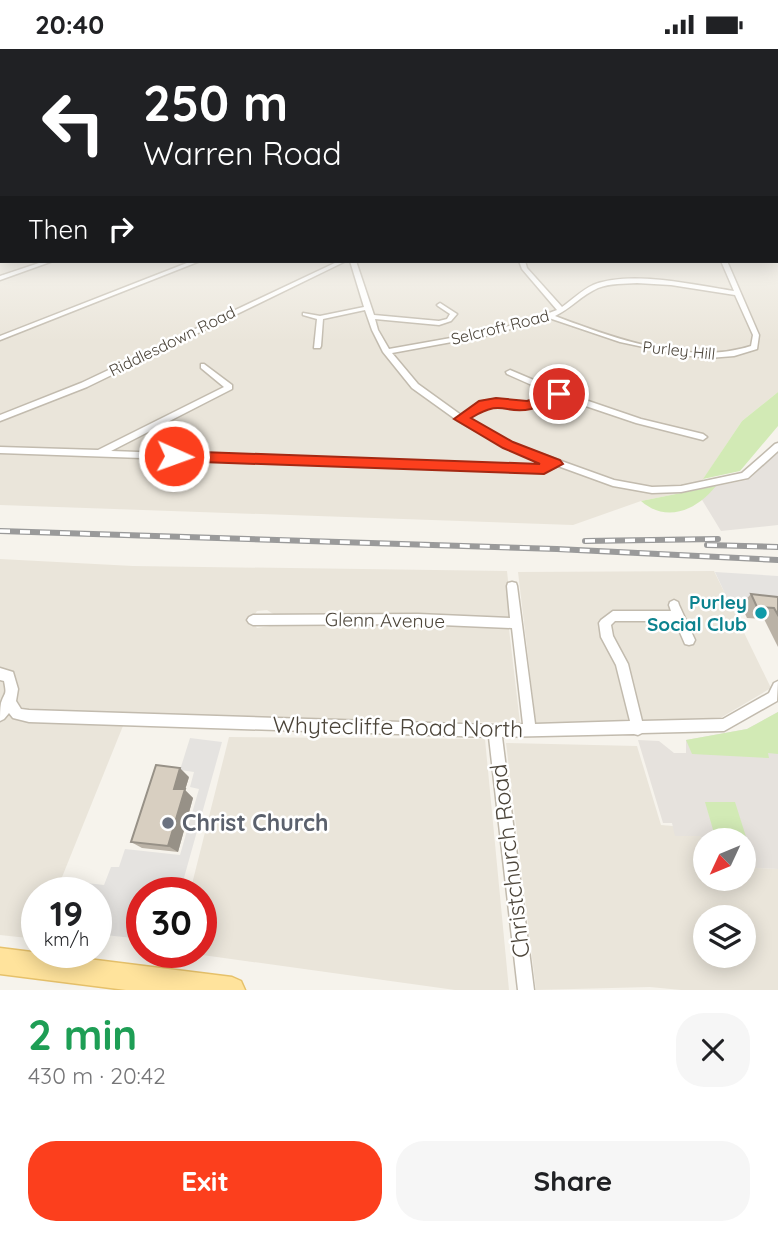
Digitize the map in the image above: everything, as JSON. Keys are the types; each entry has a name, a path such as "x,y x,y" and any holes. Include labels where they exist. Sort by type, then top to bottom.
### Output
{"main road":[{"path":"0,961 232,990"}],"street":[{"path":"0,278 44,263"},
{"path":"0,338 192,263"},
{"name":"Riddlesdown Road","path":"0,418 84,385 338,263"},
{"path":"354,263 370,317 387,352 415,386 461,419 508,445 613,483 638,489 669,490 745,476 778,446"},
{"path":"523,263 562,311"},
{"path":"725,263 738,293"},
{"name":"Selcroft Road","path":"387,352 505,328 549,316 562,311 592,287 605,284 649,283 738,293"},
{"name":"Purley Hill","path":"549,316 603,337 634,345 708,354 743,353 754,347 756,335 738,293"},
{"path":"370,317 439,323 449,320 454,314 440,305"},
{"path":"305,314 320,318 367,308"},
{"path":"317,346 320,318"},
{"path":"99,453 229,387 204,366"},
{"path":"510,372 559,394 639,421 703,437"},
{"path":"461,419 484,404 496,402 528,405 559,394"},
{"path":"0,450 493,468 544,469 555,464"},
{"path":"512,586 530,731"},
{"path":"639,729 622,664 607,637 605,623 613,616 676,610 689,640"},
{"name":"Glenn Avenue","path":"253,620 418,619 517,623"},
{"path":"0,674 9,676 13,689 11,703 0,715"},
{"name":"Whytecliffe Road North","path":"11,703 13,711 18,715 29,716 495,731 639,729 724,725 773,697 778,687"},
{"name":"Christchurch Road","path":"495,731 526,990"}],"shaded area":[{"path":"0,263 778,263 778,392 742,421 696,490 641,501 573,525 0,505"},
{"path":"778,451 778,525 721,531 696,490 747,480"},
{"path":"0,559 133,566 507,571 512,618 438,614 275,615 267,610 257,611 251,620 257,628 276,625 438,624 509,629 520,723 127,716 62,877 21,877 21,937 0,935"},
{"path":"714,571 771,688 717,720 536,724 518,572"},
{"path":"715,572 778,576 778,601 728,600"},
{"path":"778,712 778,869 756,868 756,828 693,828 693,836 675,836 672,823 663,823 638,740 659,741 674,753 686,753 686,740 747,729"},
{"path":"229,737 485,739 509,990 455,990 217,957 217,877 194,877"},
{"path":"190,738 222,742 184,877 126,877 126,937 112,936 112,877 107,877 111,867 119,867 125,849 180,855 199,789 190,787 194,772 180,770"},
{"path":"506,743 637,746 661,825 673,826 676,836 693,836 693,891 756,891 756,866 778,869 778,990 681,990 650,987 536,990"}],"green space":[{"path":"778,392 778,426 740,471 703,479 742,421"},
{"path":"716,486 690,508 670,513 651,508 641,501"},
{"path":"778,712 778,754 768,753 769,758 692,754 686,740 747,729"},
{"path":"705,802 735,802 743,828 713,828"}],"building":[{"path":"751,594 778,597 778,615 774,608 757,607"},
{"path":"156,765 180,768 174,789 185,789 168,846 131,842"}],"railway":[{"path":"0,531 557,549 778,560"},
{"path":"585,541 718,539"},
{"path":"707,545 778,547"}],"place":[{"name":"Purley Social Club","path":"761,613"},
{"name":"Christ Church","path":"168,823"}],"route":[{"path":"174,456 544,469 555,464 508,445 461,419 484,404 496,402 528,405 559,394"}]}
